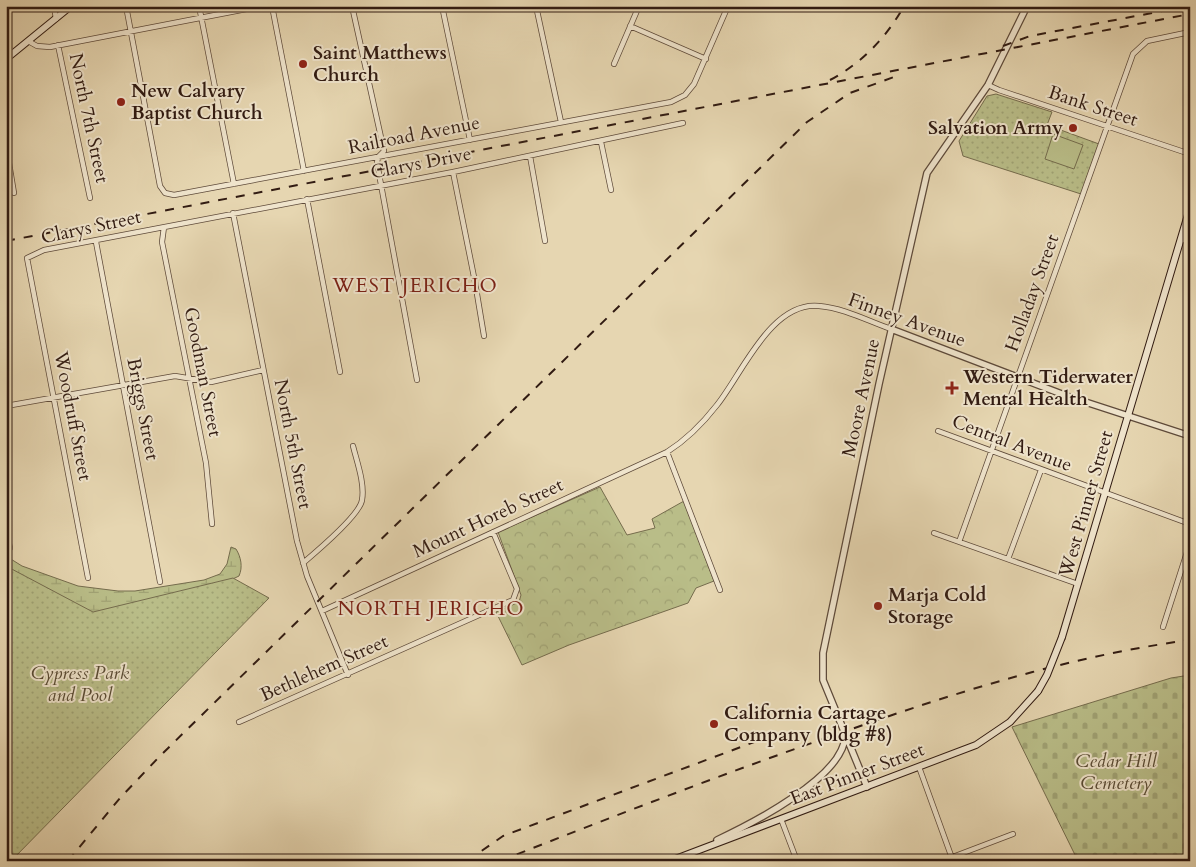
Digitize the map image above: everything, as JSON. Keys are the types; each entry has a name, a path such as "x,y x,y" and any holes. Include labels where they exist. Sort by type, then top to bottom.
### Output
{"main road":[{"path":"6,59 71,6"},
{"name":"West Pinner Street","path":"1038,691 1048,675 1062,637 1190,208"},
{"name":"East Pinner Street","path":"670,861 976,745 1010,722 1038,691"}],"street":[{"path":"54,6 56,19"},
{"path":"126,6 131,30"},
{"path":"199,6 234,184"},
{"path":"28,41 44,47 58,45 262,6"},
{"path":"272,6 304,171"},
{"path":"352,6 384,151 378,157 377,162 417,380"},
{"path":"442,6 470,140"},
{"path":"536,6 561,122"},
{"path":"614,64 639,6"},
{"path":"630,26 706,59 728,6"},
{"name":"Moore Avenue","path":"867,787 823,680 822,662 891,329 928,173 932,163 965,120 988,85 1027,6"},
{"name":"Railroad Avenue","path":"131,30 157,171 162,190 168,195 671,102 690,91 706,59"},
{"name":"Holladay Street","path":"958,542 1133,54 1147,41 1190,32"},
{"name":"North 7th Street","path":"58,45 90,198"},
{"name":"Bank Street","path":"988,85 1190,154"},
{"name":"Clarys Drive","path":"164,227 453,172 683,123"},
{"path":"601,142 611,190"},
{"path":"6,145 14,194"},
{"path":"530,156 545,241"},
{"path":"453,172 476,282 484,336"},
{"path":"307,199 340,372"},
{"name":"North 5th Street","path":"233,213 303,563 348,674"},
{"name":"Clarys Street","path":"26,260 44,250 96,242 164,227"},
{"name":"Goodman Street","path":"164,227 162,242 206,462 212,524"},
{"path":"1180,239 1190,242"},
{"name":"Briggs Street","path":"96,242 160,582"},
{"name":"Woodruff Street","path":"26,260 88,578"},
{"name":"Finney Avenue","path":"667,452 685,439 712,410 756,346 774,325 787,314 803,307 818,306 847,313 1127,417 1190,436"},
{"path":"6,406 175,376 211,382 263,370"},
{"name":"Central Avenue","path":"938,431 990,452 1190,524"},
{"path":"303,563 335,534 361,505 363,494 354,446"},
{"path":"667,452 720,590"},
{"name":"Mount Horeb Street","path":"322,611 667,452"},
{"path":"1008,559 1041,470"},
{"path":"6,530 10,548"},
{"name":"Bethlehem Street","path":"239,722 504,606 516,598 517,589 493,532"},
{"path":"934,533 1078,584"},
{"path":"1163,627 1190,543"},
{"path":"1184,561 1190,563"},
{"path":"687,854 760,820 803,789 836,761 843,750 845,732"},
{"path":"919,767 952,859"},
{"path":"781,819 796,861"},
{"path":"942,861 952,859 1012,834"}],"green space":[{"path":"996,94 1052,112 1047,125 1099,144 1081,194 963,156 959,141 987,96"},
{"path":"1053,134 1083,145 1074,169 1045,159"},
{"path":"600,487 627,535 655,528 652,519 684,501 714,581 696,588 688,603 569,645 522,665 496,612 519,602 521,595 498,532"},
{"path":"231,547 236,549 240,559 241,569 239,576 218,586 94,621 6,576 6,556 22,566 78,586 135,591 204,580 220,574 227,564"},
{"name":"Cypress Park and Pool","path":"6,566 93,612 233,578 269,598 11,861 6,860"},
{"name":"Cedar Hill Cemetery","path":"1190,675 1190,861 1078,861 1012,727 1171,678"}],"railway":[{"path":"830,80 863,58 889,29 904,6"},
{"path":"1003,46 1030,36 1184,7"},
{"path":"6,241 1190,14"},
{"path":"68,861 120,798 160,756 807,122 850,93 894,77"},
{"path":"500,861 714,779 928,703 1058,666 1145,647 1190,640"},
{"path":"467,861 503,836 757,741"}],"place":[{"name":"Saint Matthews Church","path":"303,64"},
{"name":"New Calvary Baptist Church","path":"121,102"},
{"name":"Salvation Army","path":"1073,128"},
{"name":"Western Tiderwater Mental Health","path":"952,388"},
{"name":"Marja Cold Storage","path":"878,606"},
{"name":"California Cartage Company (bldg #8)","path":"714,724"}],"district":[{"name":"WEST JERICHO","path":"415,285"},
{"name":"NORTH JERICHO","path":"431,608"}]}
